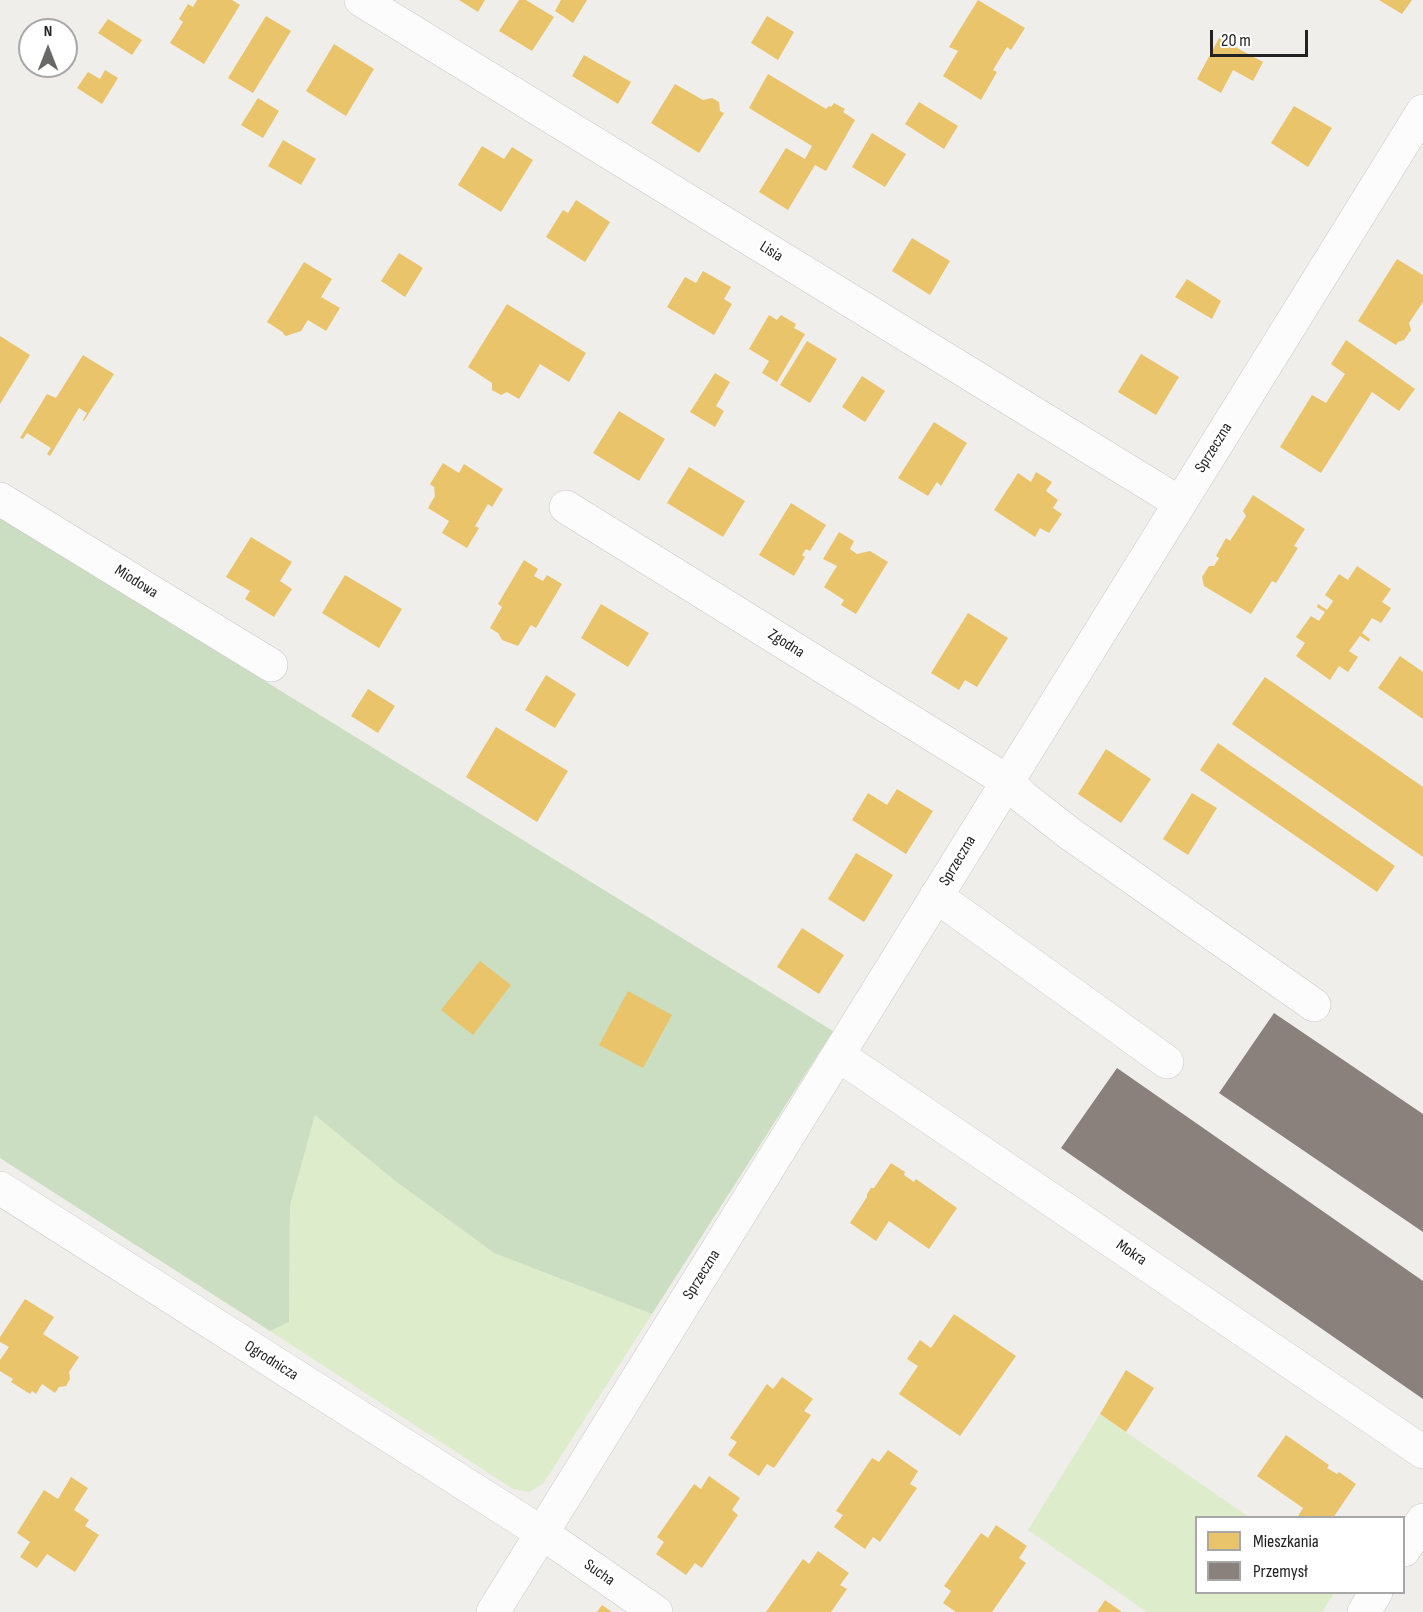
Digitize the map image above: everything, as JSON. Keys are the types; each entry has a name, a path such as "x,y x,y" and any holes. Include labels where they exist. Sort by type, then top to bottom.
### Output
{"street":[{"name":"Lisia","path":"362,0 1180,503"},
{"name":"Sprzeczna","path":"493,1612 1423,111"},
{"name":"Miodowa","path":"0,499 271,665"},
{"name":"Zgodna","path":"566,507 1007,781 1069,833 1314,1005"},
{"path":"936,896 1167,1062"},
{"name":"Mokra","path":"838,1055 1423,1452"},
{"name":"Ogrodnicza","path":"0,1188 542,1533"},
{"path":"1405,1548 1423,1520"},
{"name":"Sucha","path":"542,1533 656,1612"},
{"path":"1364,1612 1375,1594"}],"green space":[{"path":"0,518 833,1031 652,1314 494,1253 394,1180 315,1115 290,1206 289,1322 270,1331 0,1158"},
{"path":"315,1114 394,1180 494,1253 652,1314 543,1484 529,1492 513,1489 270,1331 289,1322 290,1206"},
{"path":"1100,1414 1248,1516 1195,1516 1195,1594 1333,1594 1322,1612 1147,1612 1028,1530"}],"building: Mieszkania":[{"path":"197,0 232,0 240,5 204,64 170,43 183,22 179,19 188,4 193,7"},
{"path":"459,0 485,0 478,12"},
{"path":"519,0 526,0 554,17 532,51 499,31"},
{"path":"561,0 587,0 573,23 555,11"},
{"path":"978,0 1025,28 1011,50 1007,47 993,70 997,72 981,100 943,76 958,51 949,47"},
{"path":"1379,0 1412,0 1402,14"},
{"path":"266,16 291,31 253,93 228,78"},
{"path":"767,16 794,32 778,60 751,43"},
{"path":"108,19 142,40 132,55 98,33"},
{"path":"1219,38 1263,62 1253,81 1233,70 1221,93 1197,79"},
{"path":"334,44 374,69 346,116 306,91"},
{"path":"584,55 631,82 618,104 572,76"},
{"path":"105,70 118,78 102,104 77,88 88,72 100,79"},
{"path":"768,74 826,109 834,103 845,109 843,112 855,120 826,171 815,165 788,210 759,192 786,148 805,159 812,146 749,108"},
{"path":"675,84 703,100 712,98 719,102 720,111 724,113 699,153 651,123"},
{"path":"258,98 279,111 263,138 241,125"},
{"path":"919,102 958,126 944,149 905,124"},
{"path":"1294,106 1332,128 1308,167 1271,143"},
{"path":"872,133 906,154 885,187 852,167"},
{"path":"283,140 316,159 301,185 268,166"},
{"path":"482,146 504,159 512,147 533,160 501,212 458,185"},
{"path":"576,200 610,222 585,262 546,237 563,210 568,213"},
{"path":"912,238 950,261 930,295 892,271"},
{"path":"399,253 423,268 405,297 381,281"},
{"path":"1397,259 1423,275 1423,302 1409,323 1411,330 1404,340 1396,345 1358,321"},
{"path":"304,262 332,279 321,297 340,308 326,331 308,320 301,331 286,336 267,322"},
{"path":"703,271 731,287 724,299 732,304 714,335 667,307 685,277 696,283"},
{"path":"1187,279 1221,301 1212,319 1175,297"},
{"path":"507,304 586,353 569,382 540,364 519,399 507,392 501,395 492,390 492,383 468,367"},
{"path":"769,315 777,320 781,315 796,324 794,328 805,334 777,382 762,373 769,361 749,349"},
{"path":"0,336 30,355 0,404"},
{"path":"1346,340 1415,389 1399,411 1372,392 1321,473 1280,447 1312,395 1326,403 1345,374 1331,364"},
{"path":"807,341 837,359 810,403 780,385"},
{"path":"1141,354 1179,377 1156,415 1118,392"},
{"path":"83,355 114,374 84,421 87,413 79,408 50,456 47,454 51,448 27,433 23,439 20,438 47,394 56,398"},
{"path":"715,373 730,382 716,406 724,411 715,427 690,412"},
{"path":"862,376 885,391 865,422 842,407"},
{"path":"619,411 665,439 639,481 593,453"},
{"path":"934,422 967,443 941,486 937,482 928,496 898,478"},
{"path":"443,463 459,473 464,464 503,489 492,507 488,504 475,526 479,528 467,548 442,533 449,521 428,508 435,496 434,487 430,484"},
{"path":"689,467 745,501 723,537 667,503"},
{"path":"1036,472 1052,482 1046,491 1058,500 1053,508 1062,514 1049,533 1040,528 1035,537 994,510 1018,473 1031,482"},
{"path":"1253,495 1305,529 1294,546 1298,548 1276,583 1272,581 1251,614 1204,586 1202,577 1209,566 1214,566 1219,558 1216,556 1226,538 1230,541 1246,516 1243,511"},
{"path":"791,503 826,525 810,551 806,549 802,555 805,557 794,576 759,555"},
{"path":"839,532 854,541 850,549 857,554 870,551 888,562 856,614 841,605 844,600 824,587 837,566 823,559"},
{"path":"251,537 292,562 280,581 292,589 274,617 245,599 250,591 226,577"},
{"path":"524,560 538,569 534,576 543,581 547,575 562,584 536,628 531,625 518,646 502,640 498,633 490,628 502,607 498,604"},
{"path":"1357,566 1391,589 1382,602 1391,608 1381,623 1372,618 1362,633 1370,639 1369,642 1360,636 1349,651 1358,657 1348,672 1339,666 1330,680 1296,656 1305,643 1296,637 1311,616 1319,621 1325,612 1317,607 1318,604 1327,610 1333,601 1325,595 1339,574 1348,580"},
{"path":"345,575 402,609 379,648 322,613"},
{"path":"601,604 649,633 628,667 581,638"},
{"path":"968,613 1008,638 977,687 965,680 959,690 931,673"},
{"path":"1400,656 1423,672 1423,719 1378,688"},
{"path":"546,675 576,694 555,728 525,710"},
{"path":"1265,677 1423,787 1423,857 1232,724"},
{"path":"368,689 395,706 378,733 351,716"},
{"path":"496,727 568,771 537,822 466,777"},
{"path":"1218,743 1395,866 1377,892 1200,770"},
{"path":"1106,749 1151,779 1121,823 1078,794"},
{"path":"897,789 933,811 906,854 852,820 868,793 887,805"},
{"path":"1192,793 1217,808 1188,855 1163,839"},
{"path":"856,853 893,875 864,922 828,899"},
{"path":"802,928 844,955 819,994 777,967"},
{"path":"480,961 511,985 473,1035 441,1010"},
{"path":"628,991 672,1015 643,1068 599,1045"},
{"path":"891,1163 905,1172 904,1175 914,1182 916,1179 957,1208 929,1249 889,1221 876,1241 850,1223 871,1188 874,1188"},
{"path":"25,1299 54,1317 43,1334 79,1357 69,1372 70,1379 66,1386 59,1387 55,1393 42,1384 36,1394 32,1391 30,1394 11,1382 13,1379 0,1371 0,1360 9,1347 0,1342 0,1337"},
{"path":"954,1314 1016,1356 960,1436 899,1394 918,1366 907,1359 920,1340 931,1348"},
{"path":"1126,1370 1154,1388 1126,1432 1100,1414"},
{"path":"782,1377 813,1399 804,1411 811,1415 774,1468 767,1464 759,1476 728,1455 737,1442 730,1438 767,1384 773,1389"},
{"path":"1286,1435 1329,1465 1327,1468 1337,1474 1339,1472 1356,1484 1334,1516 1298,1516 1303,1508 1257,1476"},
{"path":"888,1450 918,1471 910,1484 917,1488 880,1542 873,1537 865,1549 834,1527 843,1515 836,1511 872,1458 879,1462"},
{"path":"709,1476 740,1498 732,1510 738,1515 702,1568 695,1563 686,1575 656,1554 664,1542 657,1537 694,1484 701,1489"},
{"path":"71,1477 88,1488 74,1510 89,1520 85,1526 99,1535 75,1572 47,1554 37,1568 20,1557 30,1542 17,1533 44,1490 58,1499"},
{"path":"996,1525 1027,1546 1019,1558 1026,1563 992,1612 956,1612 943,1603 951,1591 944,1586 981,1533 988,1538"},
{"path":"818,1551 849,1573 840,1585 847,1589 831,1612 766,1612 803,1559 809,1564"},
{"path":"1105,1600 1122,1612 1097,1612"},
{"path":"602,1605 612,1612 597,1612"}],"building: Przemysł":[{"path":"1274,1013 1423,1114 1423,1232 1219,1093"},
{"path":"1117,1068 1423,1281 1423,1399 1061,1148"}]}
